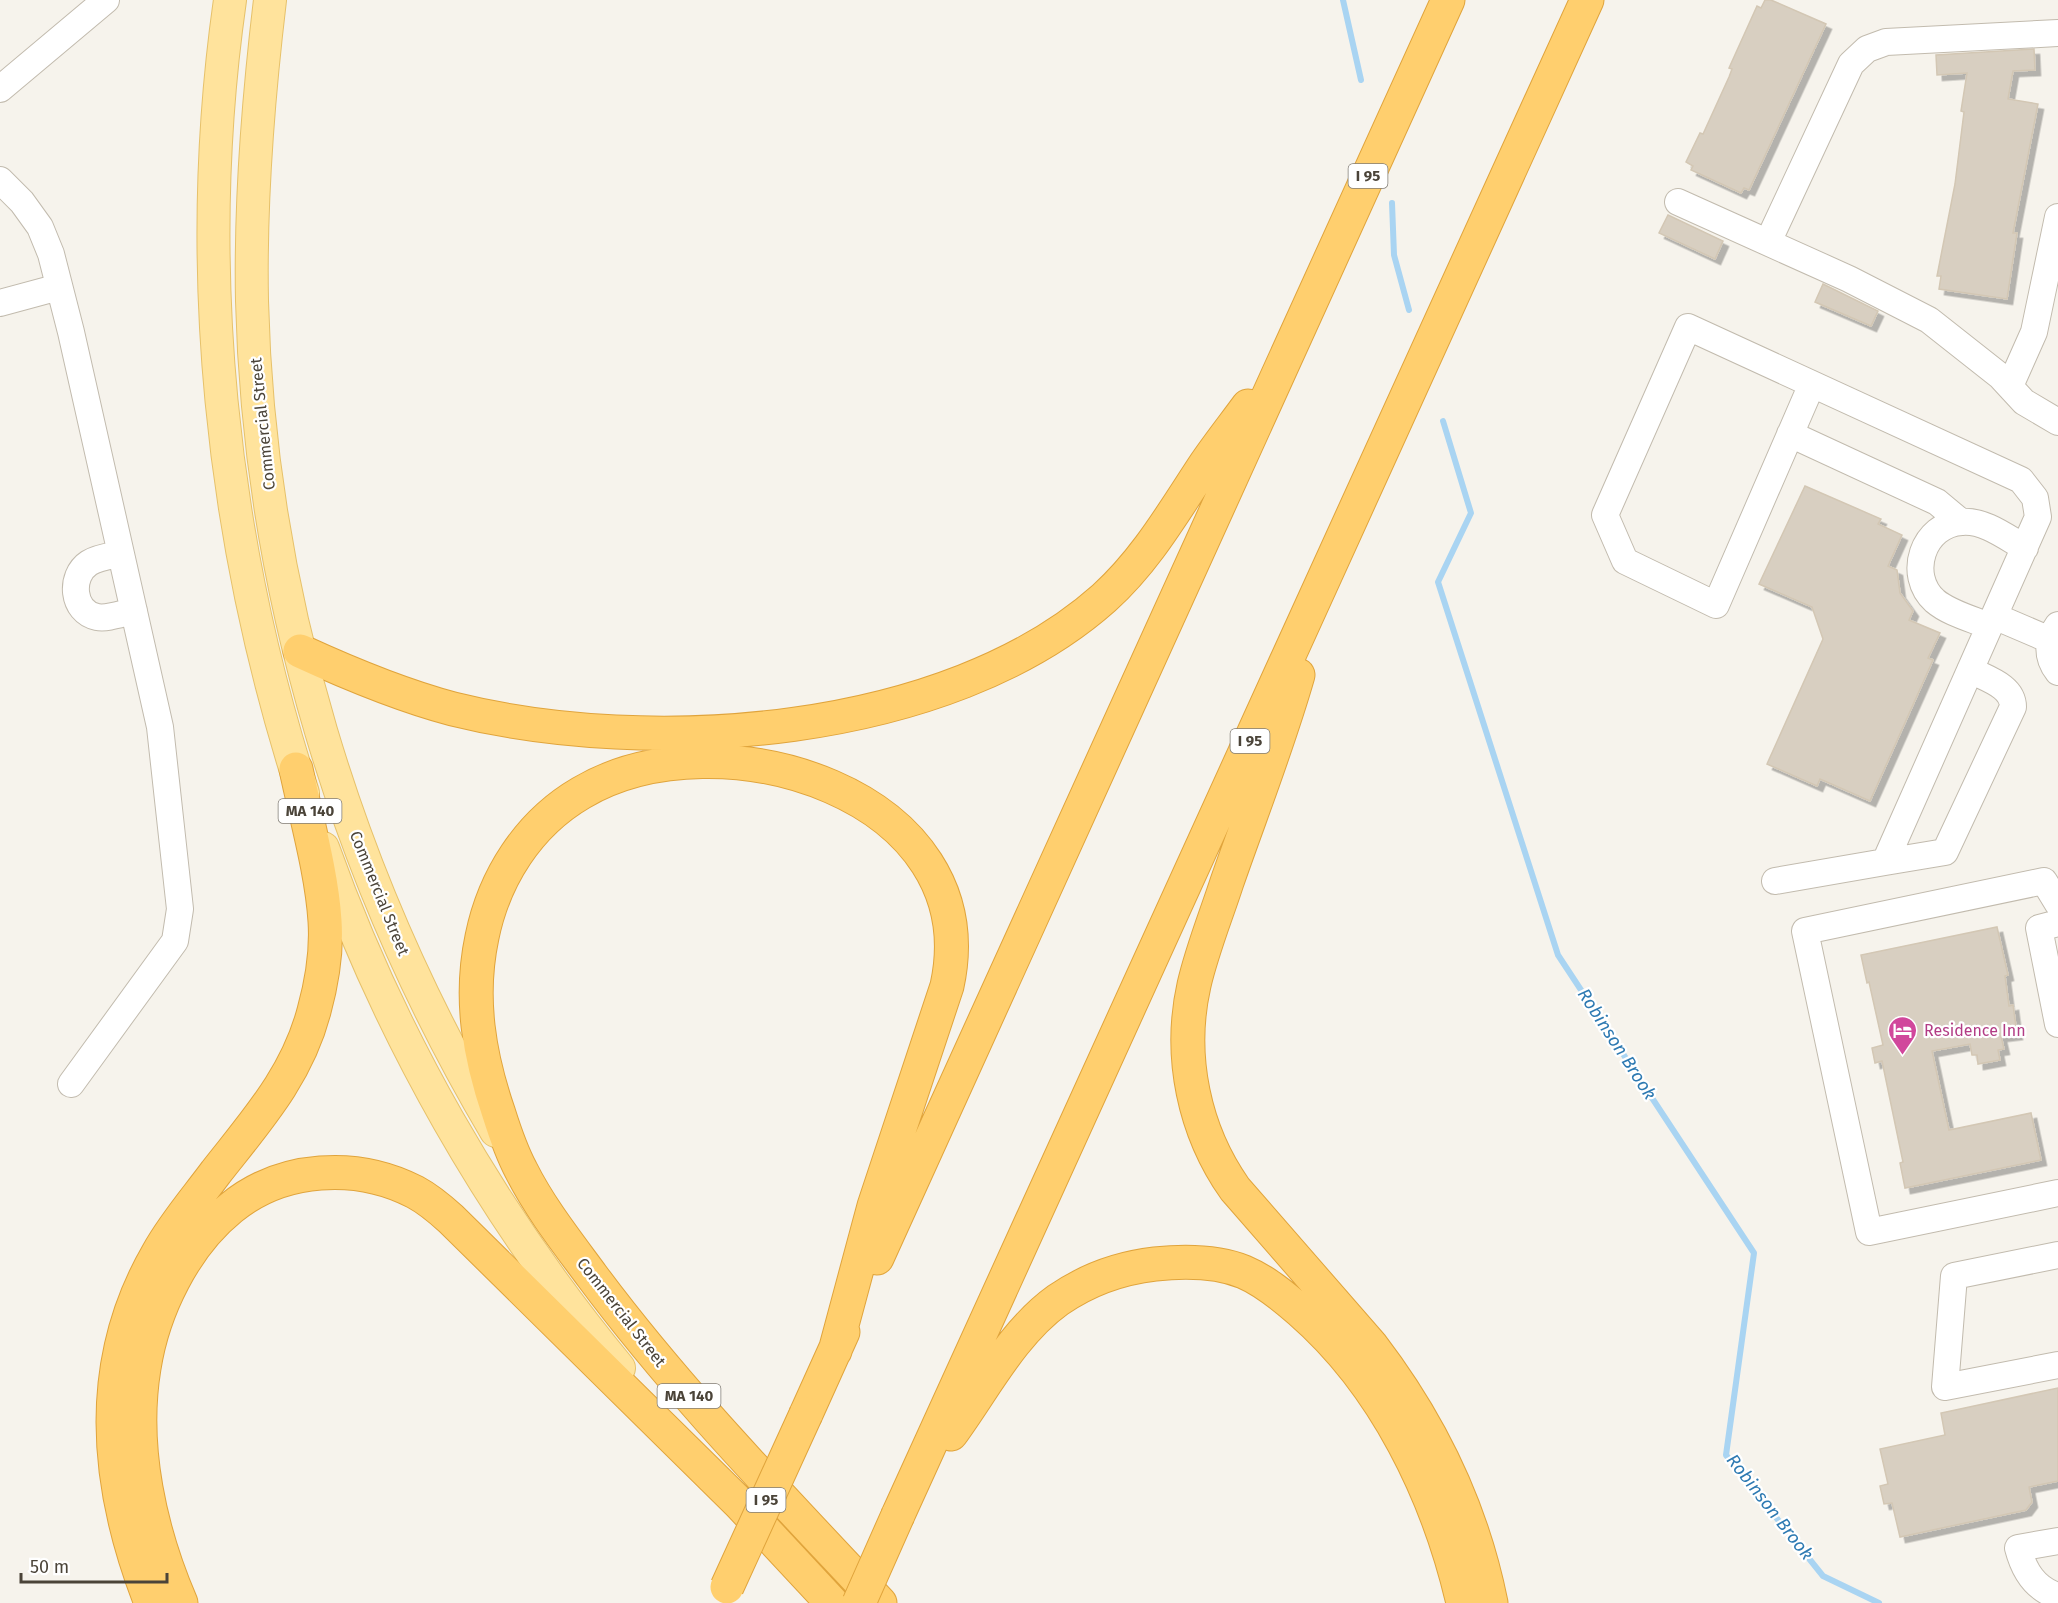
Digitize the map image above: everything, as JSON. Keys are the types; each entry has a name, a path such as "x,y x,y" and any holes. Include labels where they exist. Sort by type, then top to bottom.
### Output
{"highway":[{"name":"I 95","path":"723,1595 1448,0"},
{"name":"I 95","path":"859,1603 1587,0"},
{"path":"300,651 351,675 452,709 534,724 590,730 665,733 751,729 811,721 908,699 976,676 1020,657 1055,636 1103,598 1133,568 1158,538 1206,464 1288,351"},
{"path":"1331,562 1286,718 1249,819 1196,978 1189,1019 1190,1075 1204,1133 1227,1179 1371,1345 1427,1429 1466,1512 1478,1547 1491,1603"},
{"path":"520,1170 485,1068 476,1019 476,980 480,946 493,899 510,863 535,830 562,806 596,785 636,771 680,763 724,761 771,766 813,779 854,798 900,831 930,871 941,894 947,916 951,952 944,997 874,1206 835,1351"},
{"path":"151,1603 132,1550 117,1481 112,1420 116,1363 130,1311 156,1255 183,1215 276,1095 300,1051 314,1012 324,959 325,920 296,769"},
{"name":"Commercial Street","path":"520,1170 579,1258 652,1352 714,1424 880,1603"},
{"path":"181,1603 154,1525 140,1438 142,1380 153,1332 180,1270 203,1236 222,1215 262,1188 309,1174 334,1172 370,1176 404,1187 433,1204 451,1219 740,1504"},
{"path":"913,1483 975,1402 1016,1342 1057,1301 1096,1279 1135,1268 1177,1263 1204,1263 1226,1267 1252,1276 1289,1301 1323,1332 1362,1379 1388,1417 1423,1483 1444,1533 1463,1603"},
{"name":"MA 140","path":"740,1504 832,1603"}],"main road":[{"name":"MA 140","path":"230,0 220,97 215,192 215,275 220,383 246,572 267,666 296,769 330,870 363,948 419,1066 471,1160 530,1250 586,1327 650,1406 740,1504"},
{"name":"Commercial Street","path":"270,0 254,170 252,252 258,406 281,563 300,651 339,788 389,919 450,1048 520,1170"}],"street":[{"path":"0,89 106,0"},
{"path":"1768,242 1851,64 1867,49 1886,42 2058,33"},
{"path":"0,180 22,202 40,227 51,254 160,727 180,909 175,941 71,1084"},
{"path":"1678,202 1850,279 1929,320 2000,376 2024,402 2058,422"},
{"path":"2010,386 2034,332 2058,217"},
{"path":"0,303 59,287"},
{"path":"1812,384 1716,605 1625,561 1605,515 1688,327 2021,480 2035,498 2038,517 1885,862"},
{"path":"1790,434 1937,502 1961,522"},
{"path":"2025,548 1973,522 1949,524 1930,538 1920,559 1922,582 1936,601 1946,608 1992,621 2054,632 2050,658 2058,672"},
{"path":"121,554 91,561 84,567 75,587 79,606 86,613 99,617 134,611"},
{"path":"1774,881 1945,852 2013,707 2013,699 2007,690 1970,670"},
{"path":"2058,904 2044,881 1805,931 1869,1232 2058,1193"},
{"path":"2058,923 2039,928 2058,1024"},
{"path":"2058,1255 1954,1276 1945,1388 2058,1365"},
{"path":"2058,1541 2018,1548 2022,1565 2034,1581 2047,1592 2058,1596"}],"building":[{"path":"1765,0 1771,0 1826,24 1749,190 1744,188 1741,193 1691,170 1693,166 1686,162 1700,133 1703,134 1729,77 1732,69 1729,68 1757,6 1761,8"},
{"path":"2034,49 2035,70 2013,71 2008,99 2038,104 2013,233 2017,233 2007,299 1939,289 1941,276 1937,276 1955,184 1964,112 1961,111 1967,73 1937,75 1936,55"},
{"path":"1668,215 1723,241 1715,259 1659,233"},
{"path":"1823,284 1878,311 1871,326 1815,302"},
{"path":"1805,486 1881,519 1878,524 1902,535 1888,566 1897,570 1900,593 1913,611 1909,620 1940,633 1928,658 1933,660 1870,801 1820,779 1817,786 1767,764 1823,639 1812,607 1759,584"},
{"name":"Residence Inn","path":"1997,927 2008,975 2005,976 2009,1006 2013,1005 2017,1034 2001,1036 2004,1049 1998,1050 2000,1060 1978,1064 1977,1055 1972,1055 1970,1044 1932,1051 1949,1130 2031,1113 2041,1160 1905,1188 1900,1163 1903,1162 1882,1061 1875,1063 1872,1048 1883,1045 1861,955"},
{"path":"2058,1388 2058,1481 2029,1487 2032,1502 2026,1510 1900,1537 1892,1503 1884,1504 1880,1486 1888,1484 1880,1449 1945,1435 1941,1413"}],"waterway":[{"name":"Robinson Brook","path":"1343,0 1361,80"},
{"name":"Robinson Brook","path":"1392,203 1394,255 1409,310"},
{"name":"Robinson Brook","path":"1443,421 1471,513 1438,582 1558,955 1754,1253 1726,1455 1823,1576 1879,1603"}],"place":[{"name":"Residence Inn","path":"1903,1056"}]}
